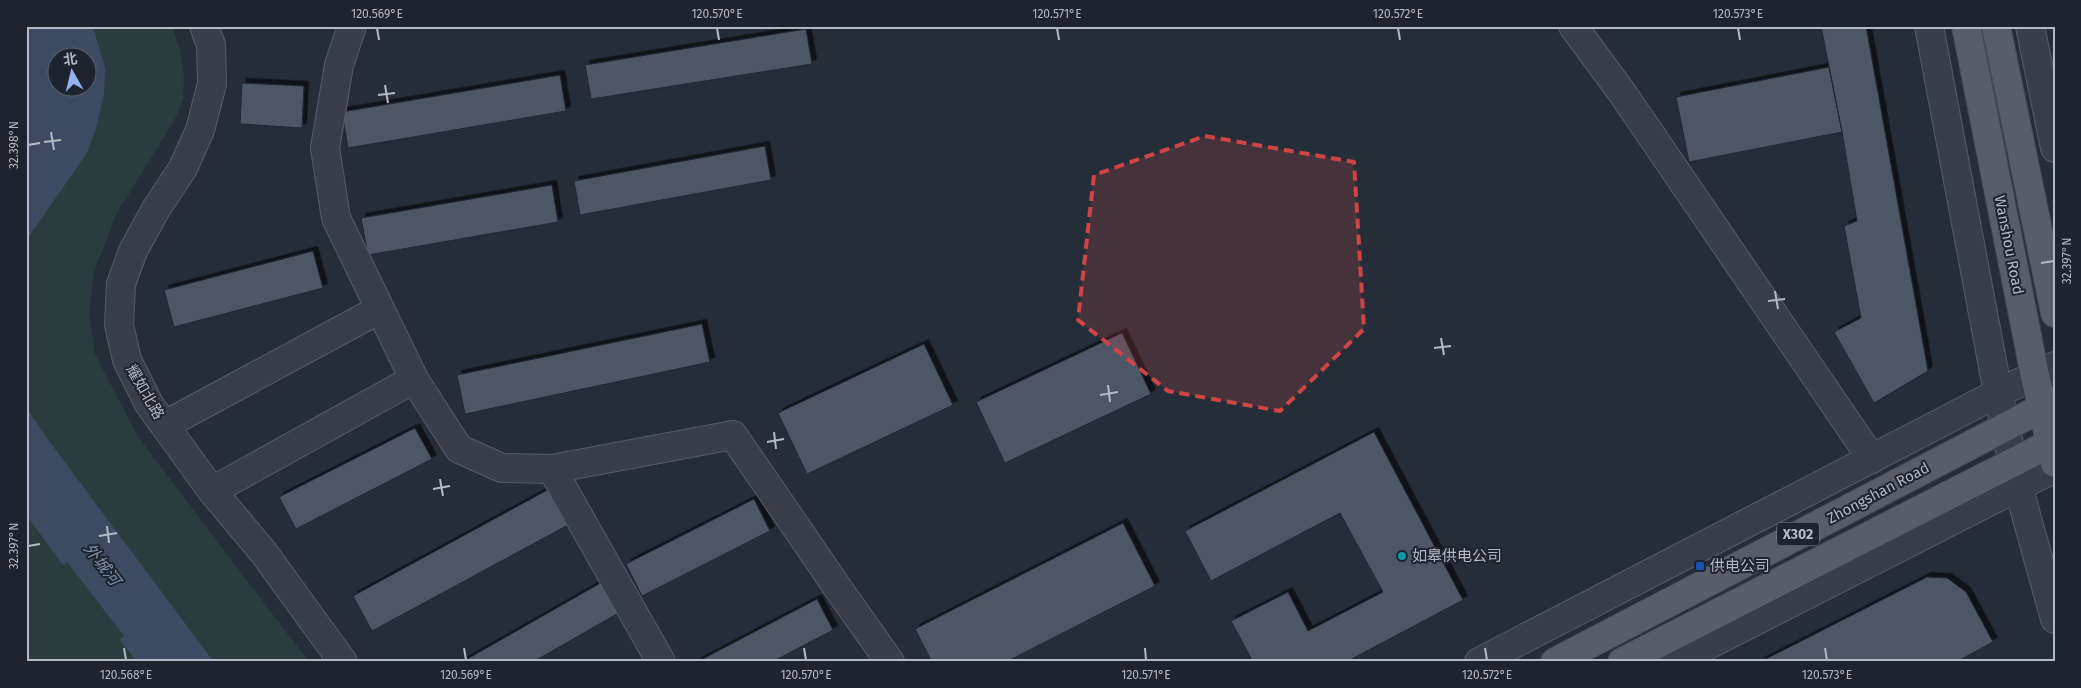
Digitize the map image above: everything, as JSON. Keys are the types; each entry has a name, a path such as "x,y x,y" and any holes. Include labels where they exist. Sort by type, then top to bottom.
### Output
{"main road":[{"name":"Wanshou Road","path":"1966,26 2045,371 2053,454"},
{"name":"Wanshou Road","path":"1996,26 2055,313"},
{"name":"Zhongshan Road","path":"1555,662 2048,404"},
{"name":"X302","path":"1622,662 2053,454"}],"street":[{"name":"耀如北路","path":"204,26 211,45 212,84 200,130 183,168 156,209 133,251 121,284 119,325 127,360 150,404 212,491 264,553 343,662"},
{"path":"352,26 339,65 325,148 336,218 414,379 459,448 502,468 552,469 732,434 890,662"},
{"path":"1573,26 1623,94 1872,459"},
{"path":"1929,26 1998,394 2015,474 2055,619"},
{"path":"2030,26 2055,148"},
{"path":"165,425 380,309"},
{"path":"1478,662 2045,371"},
{"path":"212,491 414,379"},
{"path":"552,469 661,662"},
{"path":"1675,662 2015,474"}],"highlighted area":[{"path":"1205,136 1354,162 1364,329 1280,411 1168,391 1078,320 1094,175"}],"shaded area":[{"path":"93,26 172,26 180,49 184,77 183,99 175,119 117,213 94,272 89,313 95,354 138,437 309,662 214,662 26,407 26,241 58,195 94,98 98,98 98,87 105,68"},
{"path":"26,515 63,564 67,562 124,636 121,641 137,662 26,662"}],"water":[{"path":"26,26 93,26 105,68 104,93 97,125 87,153 26,241 26,111 28,90"},
{"name":"外城河","path":"26,407 214,662 137,662 120,640 124,636 67,562 63,565 26,515"}],"building":[{"path":"1821,26 1866,26 1928,371 1874,403 1834,332 1861,318 1844,226 1857,221"},
{"path":"806,29 812,64 591,99 585,65"},
{"path":"1829,67 1842,132 1689,162 1676,97"},
{"path":"560,75 566,111 348,148 342,112"},
{"path":"242,83 304,86 302,128 240,124"},
{"path":"765,146 771,180 580,215 574,181"},
{"path":"552,185 558,222 368,255 361,218"},
{"path":"313,251 323,288 174,327 164,290"},
{"path":"702,324 710,362 465,414 457,375"},
{"path":"1122,333 1151,394 1005,463 976,402"},
{"path":"924,344 953,405 807,474 778,413"},
{"path":"415,428 432,459 296,529 279,497"},
{"name":"如皋供电公司","path":"1374,432 1463,600 1346,662 1253,662 1231,621 1288,592 1308,631 1383,592 1340,513 1211,581 1185,531"},
{"path":"551,488 570,524 372,631 353,596"},
{"path":"754,499 770,531 642,596 626,564"},
{"path":"1123,523 1155,586 1006,662 932,662 915,629"},
{"path":"1927,577 1947,578 1966,592 1993,642 1956,662 1760,662"},
{"path":"604,581 622,611 533,662 462,662"},
{"path":"817,599 833,630 772,662 697,662"}],"place":[{"name":"如皋供电公司","path":"1402,556"},
{"name":"供电公司","path":"1700,566"}]}
